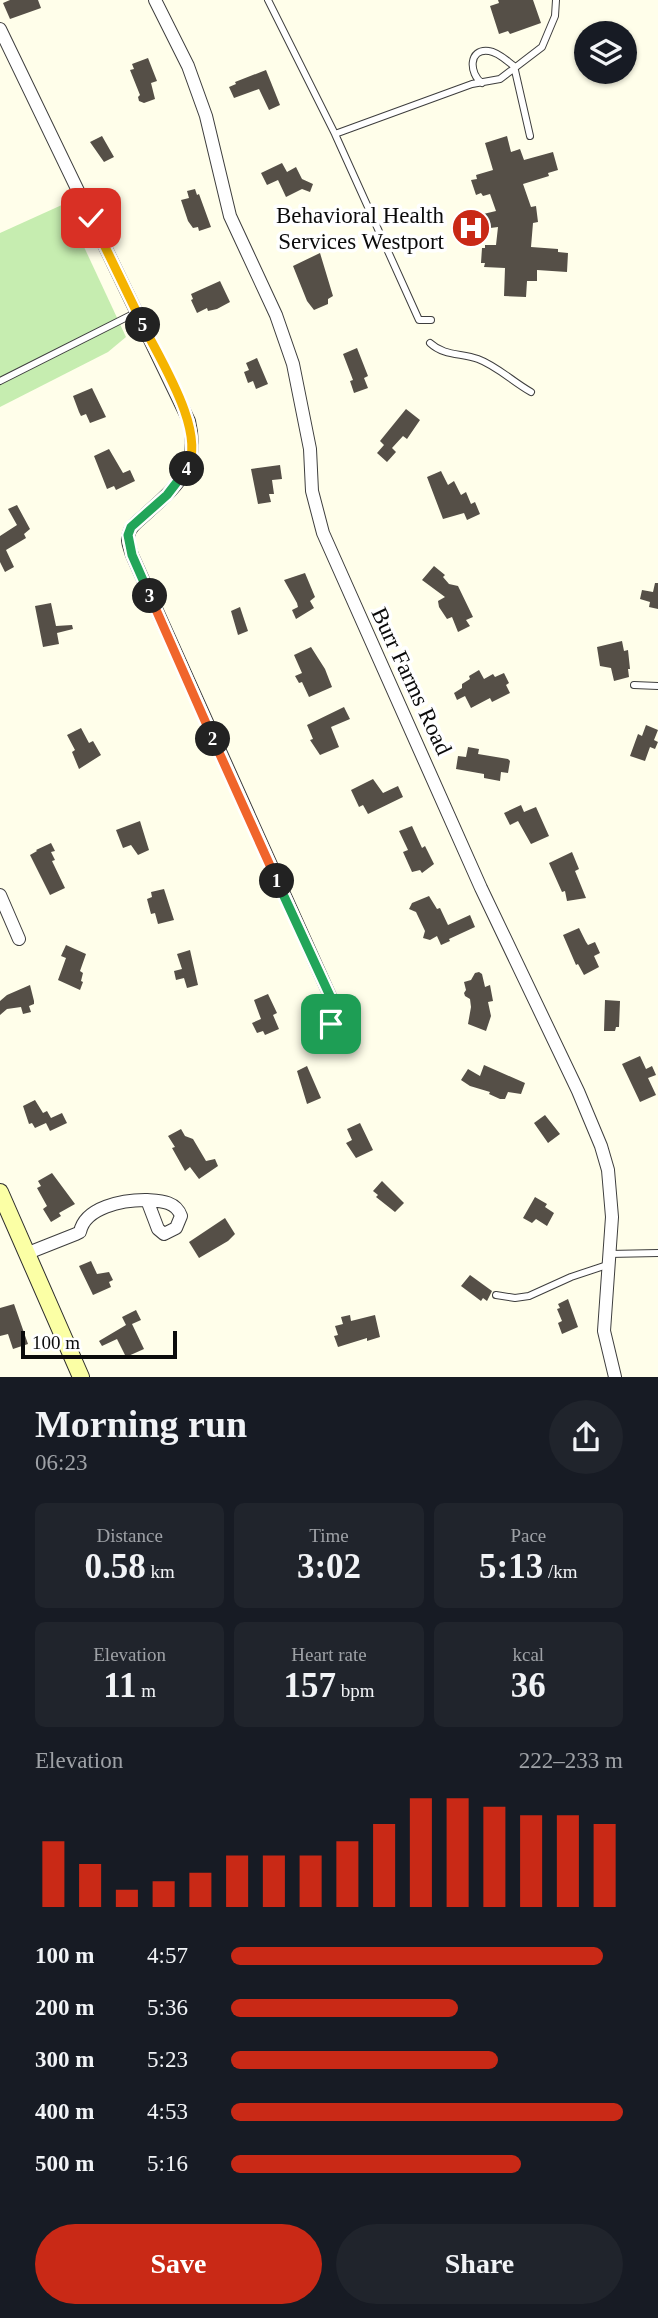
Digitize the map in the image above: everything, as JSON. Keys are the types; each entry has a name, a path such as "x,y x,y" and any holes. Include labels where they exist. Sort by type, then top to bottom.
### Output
{"street":[{"name":"Burr Farms Road","path":"155,0 188,66 206,116 230,216 276,315 293,364 310,449 312,491 323,533 481,888 601,1146 608,1170 612,1217 604,1331 615,1377"},
{"path":"0,29 189,421 193,449 190,466 167,495 131,527 128,540 132,555 198,705 330,996 333,1011 329,1030"},
{"path":"0,895 19,939"},
{"path":"0,1192 81,1377"},
{"path":"28,1253 80,1232 81,1225 98,1210 132,1200 147,1200"}],"lane":[{"path":"268,0 335,134 419,320 431,320"},
{"path":"335,134 411,105 500,79 542,47 555,16 556,0"},
{"path":"482,83 476,79 472,70 472,61 478,53 487,50 498,54 514,66 530,136"},
{"path":"0,381 137,312"},
{"path":"430,343 444,352 490,364 531,391"},
{"path":"634,685 658,686"},
{"path":"496,1295 514,1298 529,1296 608,1259 658,1253"}],"green space":[{"path":"64,204 126,337 108,352 0,407 0,233"}],"building":[{"path":"10,0 38,0 41,8 10,19 3,3"},
{"path":"498,0 533,0 541,23 510,34 508,31 499,34 490,6 499,3"},
{"path":"148,58 157,81 151,83 155,99 144,103 139,101 140,95 130,70 134,69 132,64"},
{"path":"266,70 280,105 269,110 259,89 234,98 229,87"},
{"path":"102,136 114,157 104,162 90,142"},
{"path":"507,136 511,152 520,149 524,160 553,152 558,170 548,173 549,176 523,184 531,207 536,206 538,222 533,223 531,247 558,249 558,252 568,253 567,272 537,270 537,281 527,281 526,297 504,296 505,268 484,267 485,263 481,263 482,248 485,248 485,245 496,245 498,227 483,229 477,224 479,215 496,211 490,194 476,195 471,180 477,179 476,175 493,170 485,143"},
{"path":"282,163 287,172 296,167 302,179 313,184 310,192 302,189 286,197 278,180 267,185 261,173"},
{"path":"195,189 211,227 199,231 198,227 193,228 188,221 181,200 189,198 187,191"},
{"path":"320,253 333,296 328,299 328,304 314,310 307,301 293,266"},
{"path":"220,281 230,302 217,309 208,311 207,308 197,313 191,294"},
{"path":"357,348 368,376 364,378 368,388 354,393 350,381 353,380 343,354"},
{"path":"257,358 268,384 256,389 253,381 248,383 244,372 249,370 246,363"},
{"path":"92,388 106,417 90,423 86,414 81,416 73,396"},
{"path":"406,409 420,420 407,439 403,436 392,448 396,452 387,462 377,453 384,445 380,441"},
{"path":"109,449 123,473 130,470 135,481 116,490 114,486 107,489 94,456"},
{"path":"280,465 282,479 272,480 274,494 269,494 271,502 258,504 251,469"},
{"path":"441,471 448,485 454,481 461,495 466,492 471,504 475,502 480,514 467,520 464,513 443,519 427,477"},
{"path":"17,505 30,529 24,534 26,538 6,550 14,567 5,572 0,562 0,536 17,525 8,509"},
{"path":"434,566 445,575 443,577 449,584 458,586 473,617 466,620 470,626 458,632 452,617 447,619 439,607 438,601 445,597 422,580"},
{"path":"305,573 315,597 310,601 314,608 296,619 292,610 298,607 297,603 284,580"},
{"path":"655,583 658,583 658,609 649,607 650,602 640,599 642,590 653,592"},
{"path":"51,603 56,626 72,625 73,629 57,633 59,644 43,647 35,606"},
{"path":"240,607 248,631 238,635 231,611"},
{"path":"622,641 624,651 628,650 629,677 614,681 611,668 600,666 597,647"},
{"path":"311,647 325,669 332,687 309,697 302,682 299,683 295,676 302,673 294,655"},
{"path":"479,670 484,679 493,674 495,677 504,673 510,693 492,702 490,698 471,708 465,696 457,700 454,693 470,679 469,676"},
{"path":"344,707 350,719 331,727 339,747 320,755 310,740 313,739 307,725"},
{"path":"646,725 658,730 654,740 658,742 655,749 650,747 645,761 630,756 638,734 642,736"},
{"path":"81,728 89,743 93,741 101,755 79,769 72,752 75,750 67,735"},
{"path":"468,747 479,749 478,754 508,759 508,773 501,772 500,781 484,778 484,774 456,769 458,756 466,757"},
{"path":"373,779 383,793 398,786 403,797 368,814 363,805 359,807 351,790"},
{"path":"521,805 524,812 536,807 549,836 531,844 518,821 510,825 504,813"},
{"path":"140,821 149,850 138,855 131,845 123,848 116,830"},
{"path":"412,826 422,848 425,846 434,864 422,873 420,870 412,872 403,852 408,850 399,831"},
{"path":"51,843 55,851 51,852 55,860 52,861 65,888 50,895 30,855"},
{"path":"572,852 579,869 575,871 586,898 567,901 565,891 562,892 549,863"},
{"path":"164,889 174,920 158,924 155,913 151,914 147,899 152,897 151,892"},
{"path":"429,896 437,909 440,908 448,925 470,915 475,927 441,945 437,936 430,940 423,938 425,931 416,912 409,909 412,903"},
{"path":"579,928 588,945 595,942 600,953 594,956 599,967 584,975 578,964 576,965 563,935"},
{"path":"66,945 86,954 80,971 83,973 83,982 80,990 58,980 66,958 61,956"},
{"path":"190,950 198,985 187,988 184,978 176,980 174,971 182,969 177,954"},
{"path":"479,972 485,987 490,985 493,1001 488,1002 491,1016 486,1031 468,1024 470,999 464,993 464,982 471,980 475,973"},
{"path":"30,985 34,1001 34,1004 29,1006 31,1012 23,1014 21,1007 7,1009 0,1015 0,1001"},
{"path":"268,994 277,1013 273,1015 279,1029 265,1035 263,1031 257,1033 252,1023 261,1019 254,1000"},
{"path":"605,1000 620,1001 619,1027 616,1027 615,1031 604,1031"},
{"path":"640,1056 646,1069 652,1066 656,1075 648,1078 656,1095 640,1102 622,1064"},
{"path":"484,1065 525,1083 521,1094 508,1092 505,1099 500,1099 461,1080 468,1069 480,1076"},
{"path":"307,1066 321,1098 307,1104 297,1071"},
{"path":"35,1100 43,1113 47,1111 51,1118 62,1113 67,1123 50,1131 46,1123 35,1128 32,1123 29,1124 23,1106"},
{"path":"545,1115 560,1134 548,1143 534,1123"},
{"path":"360,1123 373,1150 356,1158 346,1143 352,1140 347,1129"},
{"path":"181,1129 185,1136 193,1139 206,1161 215,1159 218,1166 199,1179 190,1167 185,1171 172,1148 175,1147 168,1136"},
{"path":"52,1173 75,1204 59,1213 61,1216 51,1222 43,1209 47,1206 37,1188 41,1186 38,1181"},
{"path":"382,1181 404,1203 395,1212 376,1197 378,1195 373,1191"},
{"path":"535,1197 547,1204 545,1207 554,1213 547,1226 536,1219 532,1223 523,1218"},
{"path":"225,1218 235,1234 199,1258 189,1242"},
{"path":"91,1261 97,1274 109,1272 113,1280 109,1282 111,1287 93,1295 79,1266"},
{"path":"470,1275 492,1291 487,1301 483,1298 481,1301 461,1286"},
{"path":"568,1299 578,1327 562,1334 558,1323 562,1321 557,1309 560,1308 558,1304"},
{"path":"14,1304 28,1344 13,1349 8,1334 0,1336 0,1308"},
{"path":"136,1310 141,1320 132,1324 144,1349 126,1357 117,1339 102,1346 99,1341 126,1325 122,1317"},
{"path":"350,1315 351,1321 375,1315 380,1337 338,1347 334,1336 338,1335 335,1326 343,1324 341,1317"}],"place":[{"name":"Behavioral Health Services Westport","path":"471,228"}],"route":[{"path":"91,218 179,399 192,434 190,466 167,495 131,527 128,540 132,555 330,996 333,1011 331,1024"}]}
